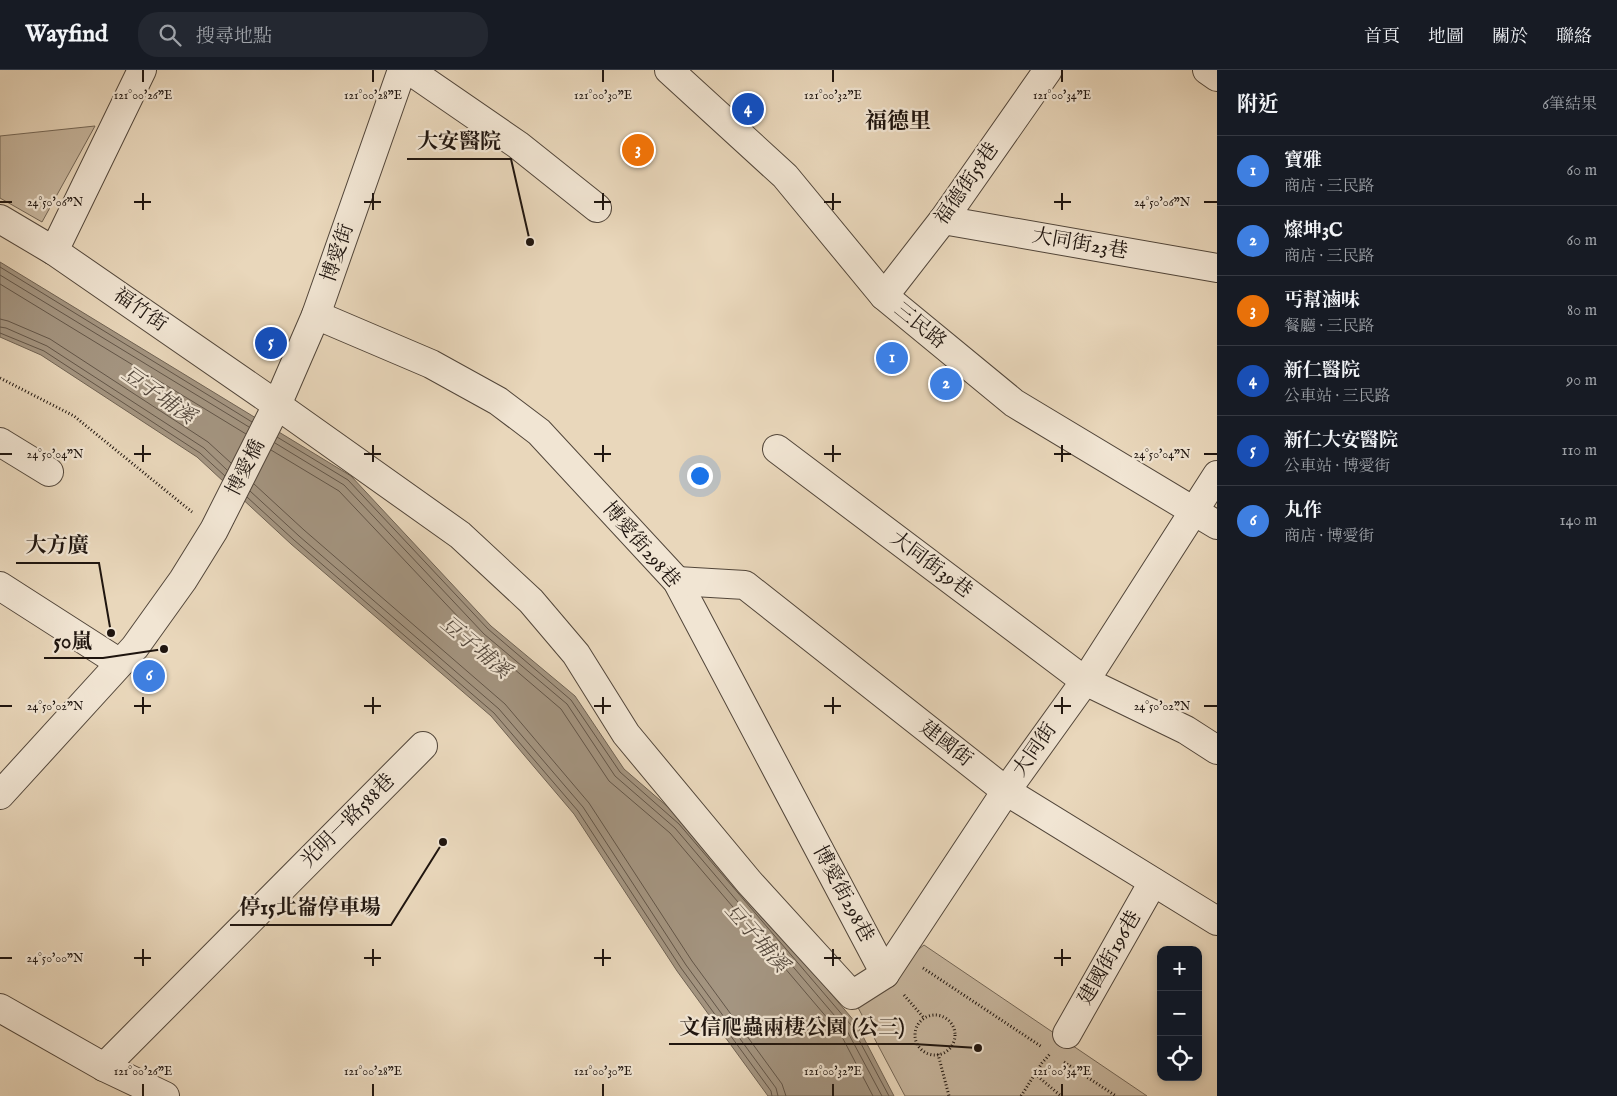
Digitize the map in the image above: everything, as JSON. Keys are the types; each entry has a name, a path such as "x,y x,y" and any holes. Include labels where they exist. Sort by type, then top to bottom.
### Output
{"street":[{"path":"54,251 142,70"},
{"name":"博愛街","path":"278,405 316,315 402,70"},
{"path":"408,70 518,145 597,208"},
{"name":"三民路","path":"669,70 784,176 884,296 1014,403 1206,518"},
{"name":"福德街58巷","path":"884,296 943,220 1048,70"},
{"path":"1207,70 1217,77"},
{"name":"福竹街","path":"0,219 54,251 278,405 460,535 531,601 576,654 626,734 749,882 852,995 892,963"},
{"name":"大同街23巷","path":"943,220 1217,268"},
{"name":"博愛街298巷","path":"316,315 432,364 498,401 539,432 676,581 892,963"},
{"name":"博愛橋","path":"214,530 278,405"},
{"path":"0,442 49,472"},
{"name":"大同街39巷","path":"777,449 1085,681 1186,730 1217,750"},
{"name":"大同街","path":"892,963 1006,791 1206,518 1217,475"},
{"path":"0,795 135,646 183,580 214,530"},
{"name":"建國街","path":"676,581 745,585 1006,791 1217,921"},
{"path":"0,586 120,663"},
{"name":"光明一路588巷","path":"104,1068 423,746"},
{"name":"建國街196巷","path":"1059,1044 1153,882"},
{"path":"0,1008 104,1068 165,1096"}],"path":[{"path":"0,378 74,416 214,530"},
{"path":"892,963 1059,1044 1116,1096"},
{"path":"936,1014 948,1019 952,1024 955,1037 949,1049 938,1054 931,1054 920,1048 915,1035 919,1023 924,1018 936,1014"},
{"path":"1021,1096 1035,1074 1059,1044"},
{"path":"938,1054 949,1096"},
{"path":"1035,1074 1061,1096"}],"shaded area":[{"path":"95,126 42,222 0,198 0,136"},
{"path":"924,945 1147,1096 905,1096 854,1000"}],"water":[{"name":"豆子埔溪","path":"0,262 351,476 491,626 575,696 624,769 683,820 856,1023 894,1096 768,1096 677,971 574,814 491,716 291,544 197,457 41,355 0,337"}],"place":[{"name":"新仁醫院","path":"748,109"},
{"name":"丐幫滷味","path":"638,150"},
{"name":"大安醫院","path":"530,242"},
{"name":"新仁大安醫院","path":"271,343"},
{"name":"寶雅","path":"892,358"},
{"name":"燦坤3C","path":"946,384"},
{"name":"大方廣","path":"111,633"},
{"name":"50嵐","path":"164,649"},
{"name":"丸作","path":"149,676"},
{"name":"停15北崙停車場","path":"443,842"},
{"name":"文信爬蟲兩棲公園 (公三)","path":"978,1048"}],"district":[{"name":"福德里","path":"898,122"}]}
